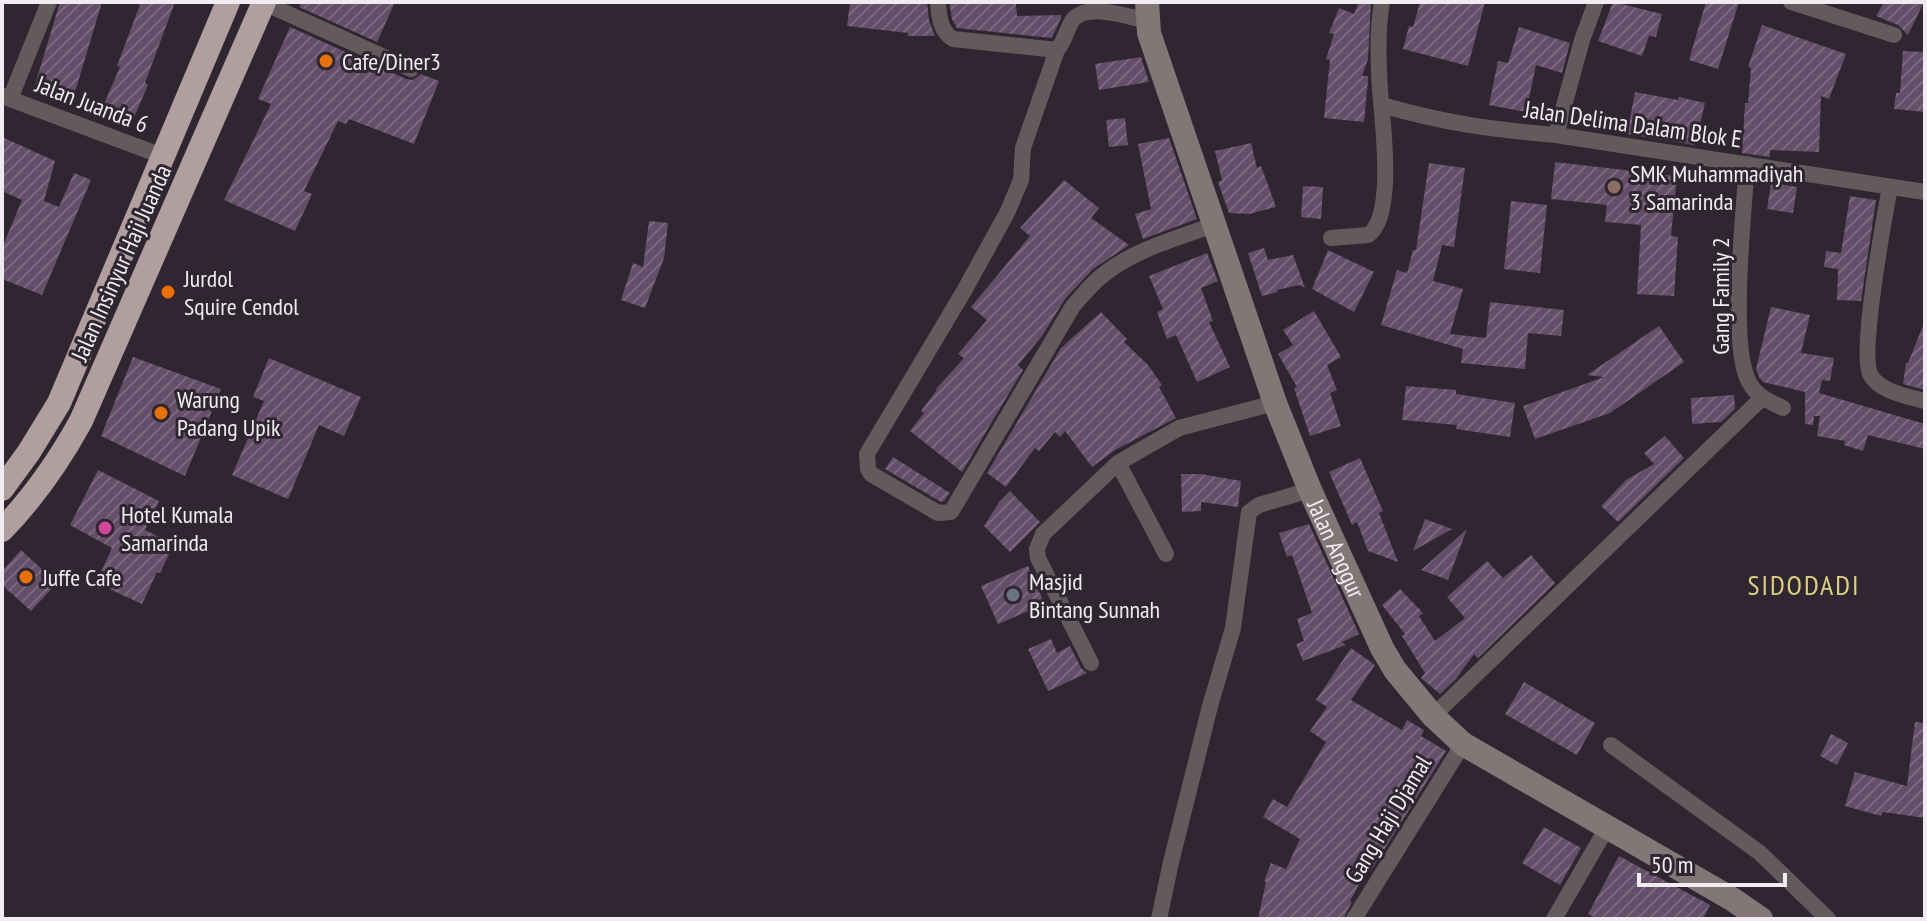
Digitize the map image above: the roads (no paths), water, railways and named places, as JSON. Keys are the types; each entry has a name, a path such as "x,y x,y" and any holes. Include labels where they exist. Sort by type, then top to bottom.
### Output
{"highway":[{"name":"Jalan Insinyur Haji Juanda","path":"2,489 59,403 228,2"},
{"name":"Jalan Insinyur Haji Juanda","path":"2,530 60,459 81,421 264,2"}],"street":[{"path":"6,97 49,2"},
{"path":"264,2 411,69"},
{"path":"938,2 941,24 953,39 1057,50"},
{"path":"1331,238 1368,235 1379,223 1385,173 1379,31 1382,2"},
{"path":"1556,135 1582,40 1596,2"},
{"path":"1791,2 1894,35"},
{"path":"1146,11 1084,13 1074,19 1057,50 1023,148 1017,191 964,291 867,454 871,474 938,513 951,512 1073,306 1092,283 1140,253 1216,224"},
{"name":"Jalan Anggur","path":"1146,11 1275,403 1310,490 1395,670 1433,716 1463,744 1608,826 1761,919"},
{"name":"Jalan Juanda 6","path":"6,97 165,157"},
{"name":"Jalan Delima Dalam Blok E","path":"1382,105 1436,121 1556,135 1925,192"},
{"name":"Gang Family 2","path":"1747,164 1741,251 1740,338 1746,375 1762,398"},
{"path":"1890,187 1872,308 1869,371 1882,385 1895,392 1925,401"},
{"path":"1433,716 1762,398 1783,408"},
{"path":"1091,663 1038,558 1037,549 1043,534 1118,463 1179,428 1275,403"},
{"path":"1118,463 1166,554"},
{"path":"1159,919 1210,706 1233,628 1249,512 1259,505 1310,490"},
{"name":"Gang Haji Djamal","path":"1354,919 1463,744"},
{"path":"1611,745 1760,853 1828,919"},
{"path":"1554,919 1608,826"}],"place":[{"name":"Cafe/Diner3","path":"326,61"},
{"name":"SMK Muhammadiyah 3 Samarinda","path":"1614,187"},
{"name":"Jurdol Squire Cendol","path":"168,292"},
{"name":"Warung Padang Upik","path":"161,413"},
{"name":"Hotel Kumala Samarinda","path":"105,528"},
{"name":"Juffe Cafe","path":"26,577"},
{"name":"Masjid Bintang Sunnah","path":"1013,595"}],"district":[{"name":"SIDODADI","path":"1804,584"}]}
